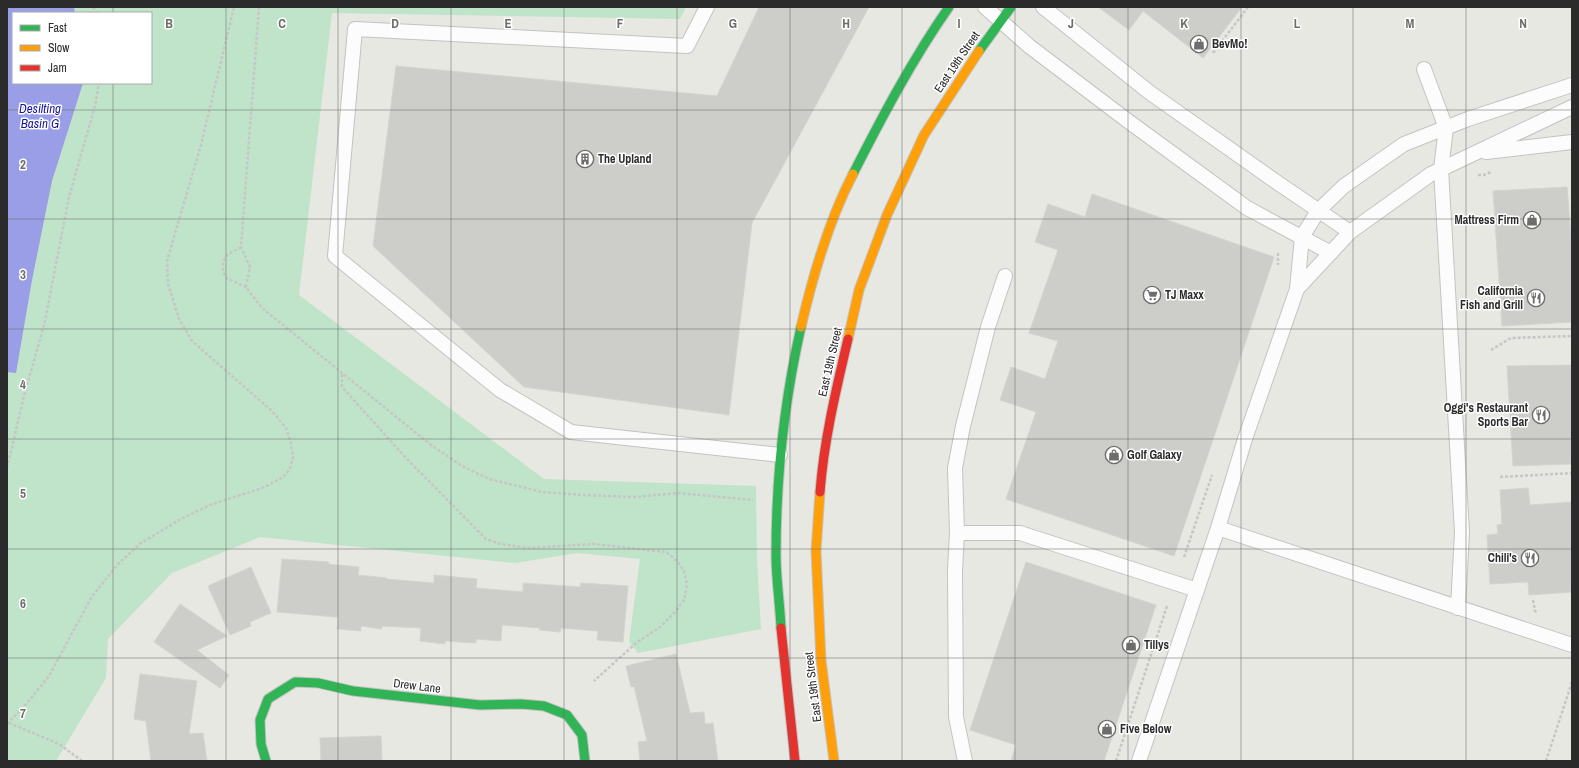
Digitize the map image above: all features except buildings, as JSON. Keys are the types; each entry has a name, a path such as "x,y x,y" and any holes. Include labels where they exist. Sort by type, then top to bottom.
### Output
{"main road":[{"path":"795,761 784,662 776,556 780,455 792,367 810,286 842,197 883,114 927,39 949,7"},
{"name":"East 19th Street","path":"834,761 821,660 816,551 823,457 834,399 859,290 887,215 924,135 966,69 1011,7"},
{"name":"Drew Lane","path":"266,761 261,744 260,720 268,699 295,682 318,683 353,691 480,705 521,704 544,706 567,715 582,735 585,761"}],"lane":[{"path":"707,7 686,46 355,28 335,256 500,390 571,432 780,455"},
{"path":"985,7 1029,46 1247,208 1331,253"},
{"path":"1043,7 1149,92 1350,232"},
{"path":"1424,69 1446,128 1441,169 1462,532 1458,608"},
{"path":"1139,761 1218,528 1245,439 1297,289 1302,237 1318,211 1344,186 1404,144 1468,119 1572,85"},
{"path":"1297,289 1350,232 1431,174 1572,107"},
{"path":"1474,153 1572,142"},
{"path":"965,761 956,717 955,570 957,533 955,468 963,426 988,327 1005,276"},
{"path":"1218,528 1572,645"},
{"path":"957,533 1020,533 1197,590"}],"path":[{"path":"82,761 59,744 8,724 49,676 91,598 118,564 141,542 181,519 210,505 265,487 283,477 290,469 293,457 291,443 286,428 272,411 192,341 179,319 168,284 167,260 201,145 234,7"},
{"path":"246,287 250,267 242,247 259,7"},
{"path":"1213,53 1248,7"},
{"path":"7,468 25,392 44,326 69,197 95,106 99,84"},
{"path":"242,247 226,255 223,262 223,271 226,278 246,287 262,308 431,445 462,466 490,479 542,492 574,495 634,497 678,493 753,500"},
{"path":"1491,350 1511,338 1572,336"},
{"path":"342,374 342,388 405,457 486,540 527,548 594,544 666,552 678,561 684,571 687,584 684,600 675,612 660,627 636,643 594,681"},
{"path":"1500,477 1572,473"},
{"path":"1533,600 1535,611 1541,613"},
{"path":"1116,761 1167,606"},
{"path":"1546,761 1572,682"}],"green space":[{"path":"7,7 686,7 680,19 332,13 299,295 544,479 756,486 757,558 761,629 638,653 629,642 640,559 577,553 516,563 260,537 172,573 108,639 106,678 56,761 7,761"}],"water":[{"name":"Desilting Basin G","path":"7,7 74,7 75,12 12,12 12,84 83,84 52,181 32,280 16,373 7,372"}],"traffic: fast":[{"path":"853,174 886,110 910,68 949,7"},
{"path":"979,51 1011,7"},
{"path":"781,628 776,564 779,469 790,383 801,327"},
{"path":"266,761 261,744 260,720 268,699 295,682 318,683 353,691 480,705 521,704 544,706 567,715 582,735 585,761"}],"traffic: slow":[{"path":"848,339 859,290 887,215 924,135 979,51"},
{"path":"801,327 822,249 836,211 853,174"},
{"path":"820,492 816,551 821,660 834,761"}],"traffic: jam":[{"path":"820,492 827,434 848,339"},
{"path":"781,628 795,761"}],"place":[{"name":"BevMo!","path":"1199,44"},
{"name":"The Upland","path":"585,159"},
{"name":"Mattress Firm","path":"1532,220"},
{"name":"TJ Maxx","path":"1152,295"},
{"name":"California Fish and Grill","path":"1536,298"},
{"name":"Oggi's Restaurant Sports Bar","path":"1541,415"},
{"name":"Golf Galaxy","path":"1114,455"},
{"name":"Chili's","path":"1530,558"},
{"name":"Tillys","path":"1131,645"},
{"name":"Five Below","path":"1107,729"}]}
